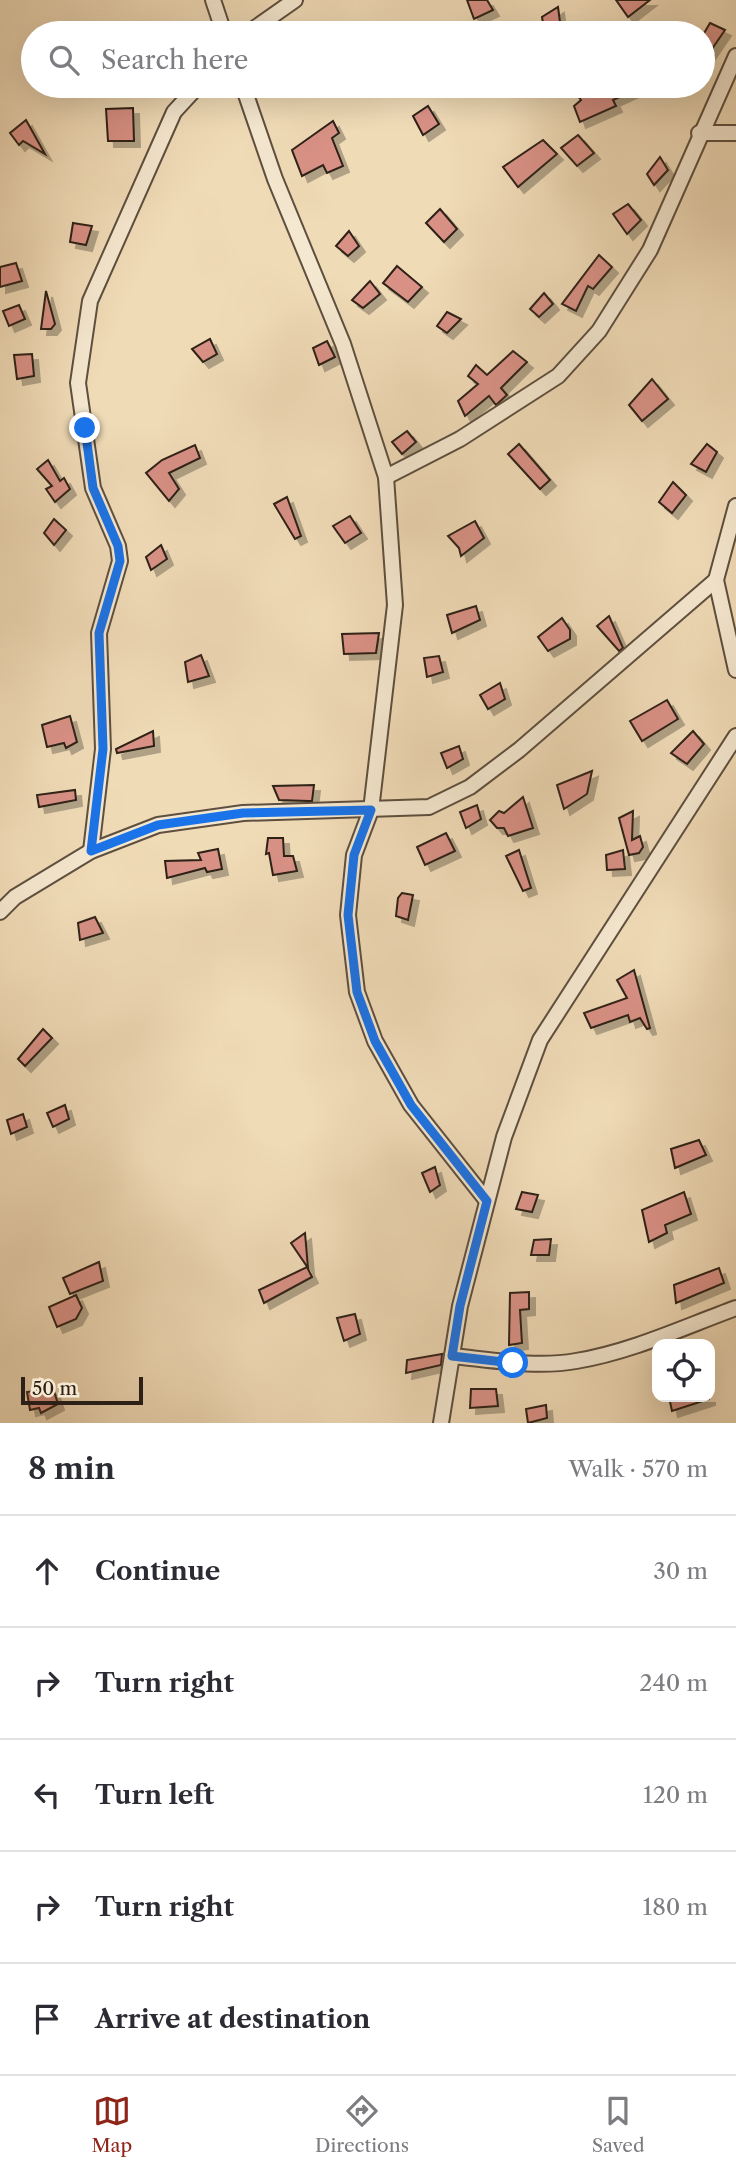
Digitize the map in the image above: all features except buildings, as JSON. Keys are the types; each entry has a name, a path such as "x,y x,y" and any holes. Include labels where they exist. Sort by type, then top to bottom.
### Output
{"street":[{"path":"213,0 220,21"},
{"path":"265,21 296,0"},
{"path":"386,477 460,439 558,376 599,331 650,250 699,133 736,56"},
{"path":"91,851 103,749 99,633 120,561 118,546 93,488 78,383 90,301 174,112 187,98"},
{"path":"247,98 275,178 343,344 386,477 395,604 371,810 354,855 348,915 357,992 375,1041 411,1105 487,1201"},
{"path":"699,133 736,133"},
{"path":"736,506 716,580 736,670"},
{"path":"0,912 15,897 91,851 158,825 243,813 429,807 470,787 519,750 716,580"},
{"path":"441,1423 460,1306 487,1201 504,1137 540,1040 736,736"},
{"path":"452,1356 513,1363 573,1362 611,1354 736,1308"}],"route":[{"path":"85,428 93,488 118,546 120,561 99,633 98,662 104,706 103,749 91,851 158,825 243,813 371,810 354,855 348,915 357,992 375,1041 411,1105 487,1201 460,1306 452,1356 513,1363"}]}
